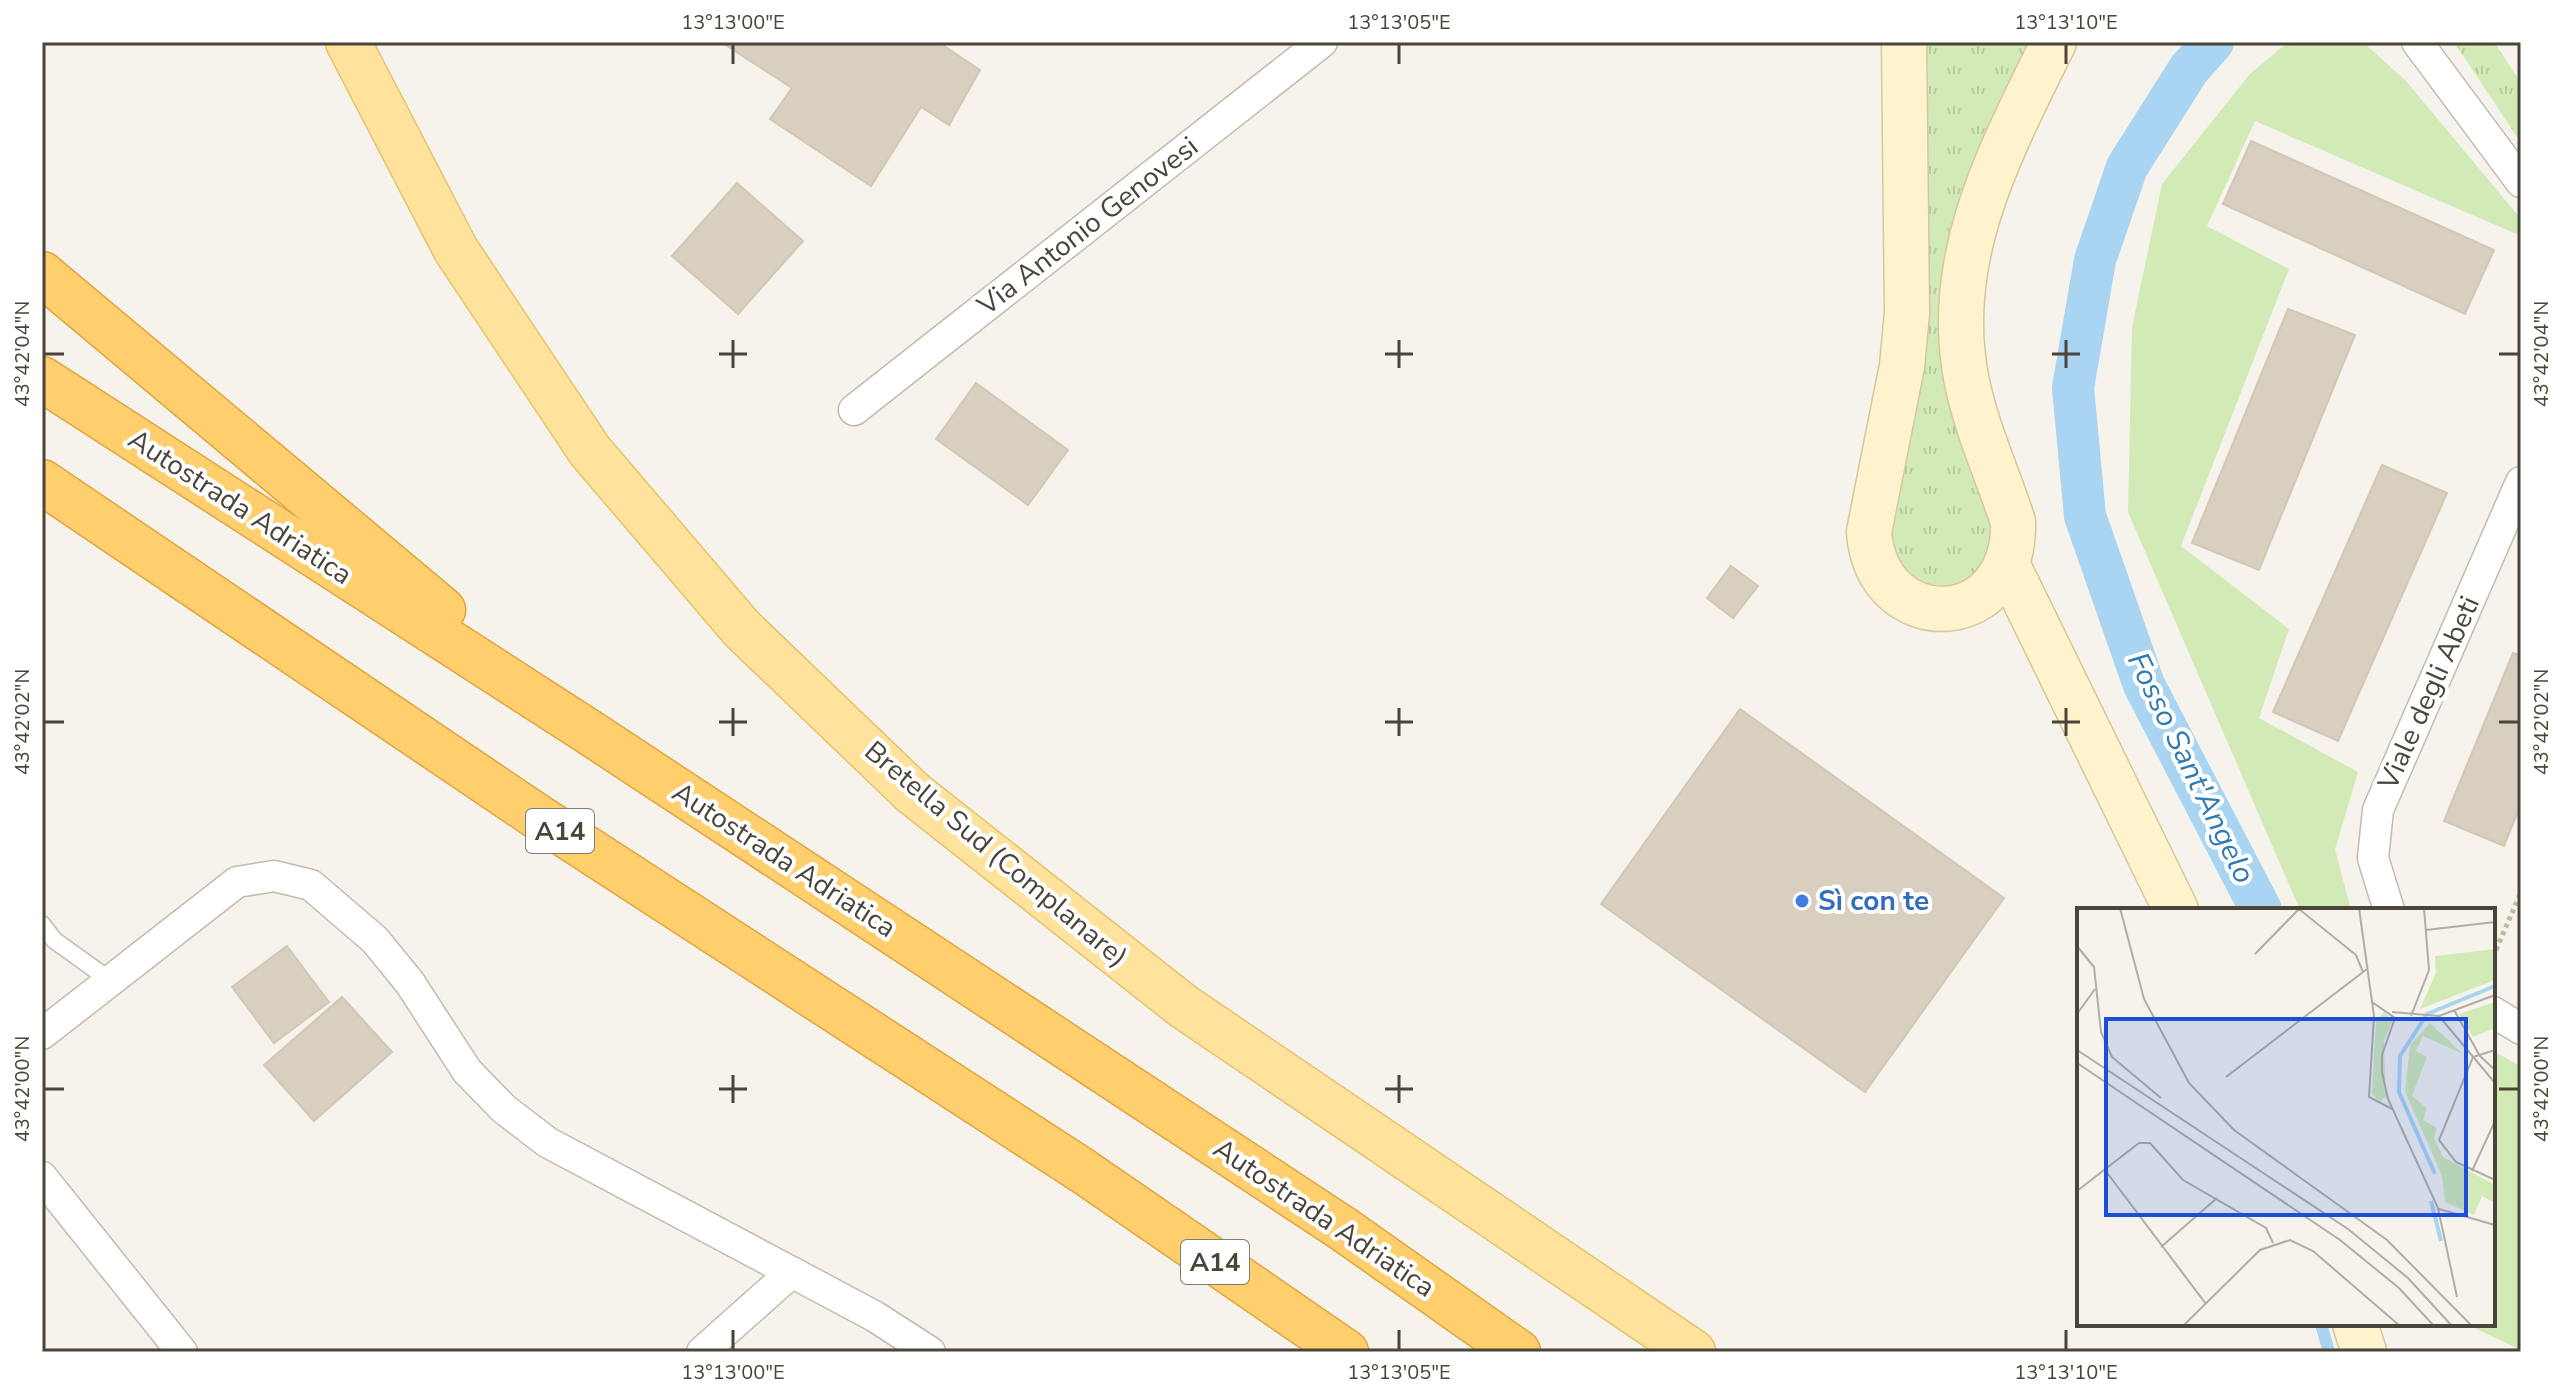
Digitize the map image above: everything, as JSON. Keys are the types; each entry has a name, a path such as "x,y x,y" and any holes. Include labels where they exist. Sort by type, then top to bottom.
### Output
{"highway":[{"path":"42,274 589,732"},
{"name":"Autostrada Adriatica","path":"42,379 589,732 1342,1228 1518,1352"},
{"name":"A14","path":"42,482 538,817 1083,1171 1346,1352"}],"main road":[{"name":"Bretella Sud (Complanare)","path":"348,42 456,250 582,439 742,629 913,793 1183,1006 1693,1352"},
{"path":"1904,42 1907,313 1902,366 1869,532 1871,552 1889,586 1905,598 1941,609 1962,606 1997,584 2008,566 2014,546 2013,522 1966,379 1959,315 1966,254 1976,218 2003,147 2054,42"},
{"path":"2008,566 2175,908"},
{"path":"1962,606 2012,628 2047,651"}],"street":[{"name":"Via Antonio Genovesi","path":"854,410 1322,42"},
{"path":"2417,42 2521,182"},
{"name":"Viale degli Abeti","path":"2388,908 2373,858 2378,810 2521,482"},
{"path":"42,1034 237,882 274,876 311,885 375,940 410,983 467,1071 504,1109 547,1142 874,1316 930,1352"},
{"path":"2495,1013 2521,1029"},
{"path":"42,1177 182,1352"},
{"path":"702,1352 792,1272"}],"lane":[{"path":"42,924 54,940 111,981"}],"path":[{"path":"2495,952 2521,892"}],"green space":[{"path":"1920,42 2035,42 1979,153 1973,430 1997,549 1985,582 1952,594 1917,586 1896,567 1890,532"},
{"path":"2288,42 2363,42 2406,81 2521,219 2521,236 2255,121 2207,226 2289,269 2181,546 2289,629 2259,718 2358,772 2335,849 2350,908 2299,908 2128,512 2132,327 2162,184 2250,74"},
{"path":"2454,42 2494,42 2521,83 2521,143"},
{"path":"2495,1052 2521,1066 2521,1350 2470,1326 2495,1326"}],"building":[{"path":"721,42 938,42 980,70 949,125 921,107 871,186 770,119 792,88"},
{"path":"2251,141 2494,250 2465,314 2223,204"},
{"path":"737,183 803,241 738,314 672,256"},
{"path":"2288,309 2355,335 2259,570 2192,543"},
{"path":"976,383 1068,450 1028,505 936,439"},
{"path":"2382,465 2447,493 2338,741 2273,712"},
{"path":"1731,566 1758,586 1733,618 1707,598"},
{"path":"2513,653 2521,656 2521,804 2504,846 2444,821"},
{"name":"Sì con te","path":"1740,709 2004,898 1865,1092 1601,904"},
{"path":"287,946 329,1002 274,1043 232,987"},
{"path":"342,997 392,1052 314,1121 264,1065"}],"waterway":[{"name":"Fosso Sant'Angelo","path":"2213,42 2189,69 2127,167 2095,260 2073,388 2085,516 2144,685 2260,908"},
{"path":"2322,1326 2329,1352"}],"place":[{"name":"Sì con te","path":"1802,901"}]}
